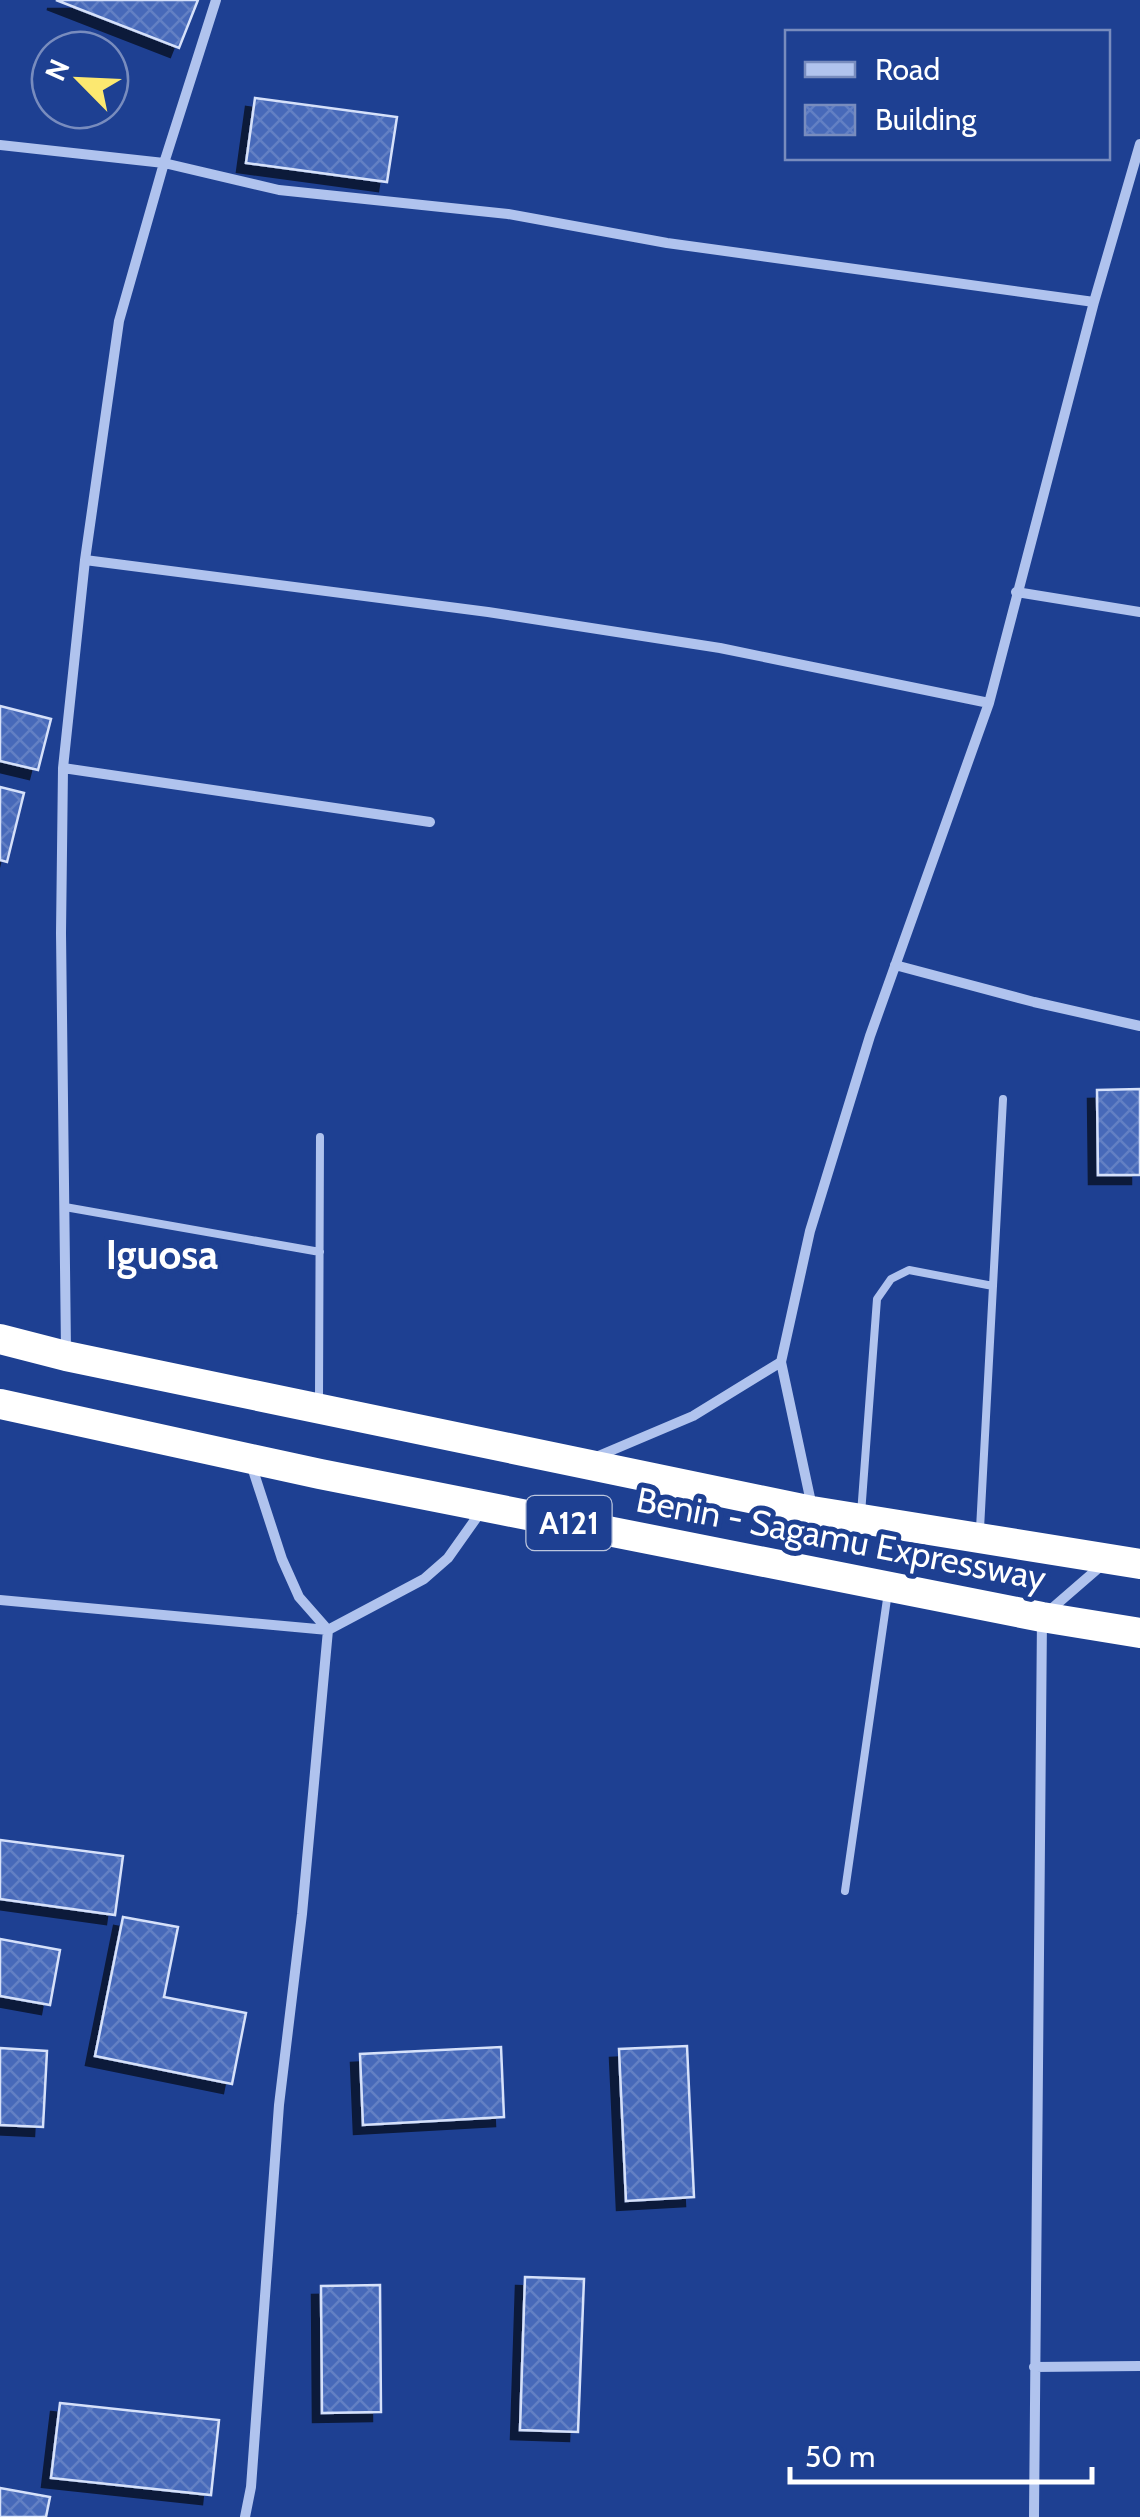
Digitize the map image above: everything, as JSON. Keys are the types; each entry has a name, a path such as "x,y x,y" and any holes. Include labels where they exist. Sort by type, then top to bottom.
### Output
{"highway":[{"name":"A121","path":"0,1340 812,1511 1140,1564"},
{"name":"Benin - Sagamu Expressway","path":"0,1404 888,1587 1140,1633"}],"street":[{"path":"66,1356 63,768 85,560 119,321 216,0"},
{"path":"812,1511 781,1362 810,1231 894,965 988,703 1094,302 1136,174 1140,144"},
{"path":"0,145 164,162 279,190 508,214 667,243 1094,302"},
{"path":"85,560 488,612 720,648 988,703"},
{"path":"1016,592 1140,612"},
{"path":"63,768 430,822"},
{"path":"894,965 1140,1026"},
{"path":"581,1463 693,1416 781,1362"},
{"path":"246,2517 278,2105 302,1914 328,1630 299,1597 249,1458"},
{"path":"0,1600 328,1630 424,1579 448,1558 485,1506"},
{"path":"1034,2517 1042,1617 1108,1560"},
{"path":"1034,2367 1140,2366"}],"lane":[{"path":"979,1538 1003,1098"},
{"path":"318,1408 320,1138"},
{"path":"64,1207 320,1252"},
{"path":"860,1519 877,1298 891,1279 910,1270 993,1286"},
{"path":"845,1891 888,1587"}],"building":[{"path":"56,0 198,0 179,48"},
{"path":"255,98 397,117 387,182 246,163"},
{"path":"0,706 51,719 38,770 0,761"},
{"path":"0,787 24,793 7,862 0,860"},
{"path":"1140,1089 1140,1175 1098,1175 1097,1090"},
{"path":"0,1840 123,1856 115,1915 0,1899"},
{"path":"123,1917 178,1927 164,1997 246,2013 232,2084 95,2056"},
{"path":"0,1939 60,1950 50,2005 0,1996"},
{"path":"687,2046 694,2197 626,2201 619,2049"},
{"path":"501,2047 504,2117 363,2125 360,2054"},
{"path":"0,2048 47,2051 43,2127 0,2125"},
{"path":"525,2277 584,2279 578,2432 520,2430"},
{"path":"380,2285 381,2412 322,2413 321,2286"},
{"path":"60,2403 219,2420 211,2495 51,2478"},
{"path":"0,2488 50,2497 46,2517 0,2517"}],"district":[{"name":"Iguosa","path":"162,1255"}]}
